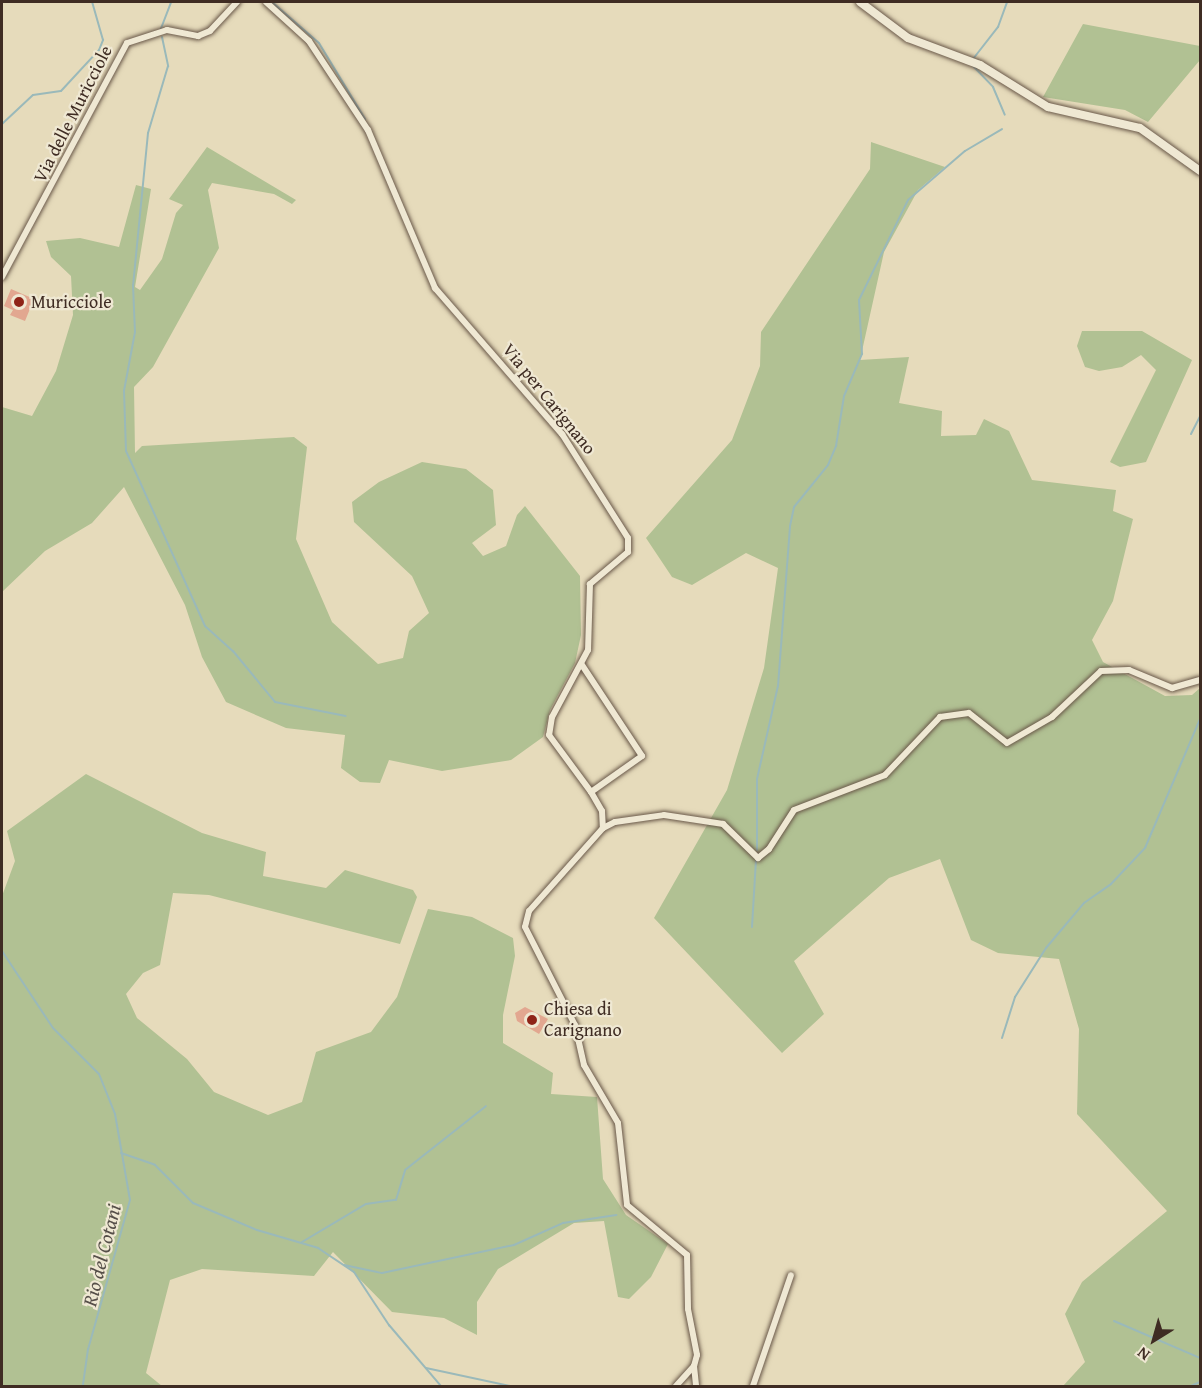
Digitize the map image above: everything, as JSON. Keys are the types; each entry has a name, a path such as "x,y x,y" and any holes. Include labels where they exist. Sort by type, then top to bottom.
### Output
{"street":[{"name":"Via delle Muricciole","path":"2,277 127,43 167,30 198,36 210,31 237,2"},
{"name":"Via per Carignano","path":"266,2 309,41 369,130 435,288 562,434 628,538 628,552 590,584 589,635 582,665 552,717 549,735 591,792 602,811 603,828"},
{"path":"860,2 908,38 980,65 1048,107 1140,128 1200,171"},
{"path":"582,665 642,756 591,792"},
{"path":"696,1386 687,1255 627,1205 618,1123 585,1065 575,1025 525,927 529,911 603,828 615,822 664,815 723,824 758,858 769,849 794,810 885,775 940,717 969,712 1007,743 1052,717 1101,671 1129,670 1172,688 1200,680"},
{"path":"753,1386 791,1275"},
{"path":"676,1386 694,1366"}],"green space":[{"path":"1083,24 1200,46 1200,60 1148,122 1125,110 1043,97"},
{"path":"871,142 945,167 918,190 884,252 860,360 909,357 899,403 942,411 941,436 976,435 984,419 1009,431 1032,480 1116,490 1113,511 1133,519 1113,601 1092,640 1103,662 1165,696 1192,695 1200,688 1200,1386 1063,1386 1085,1362 1065,1314 1082,1282 1167,1211 1077,1114 1079,1029 1059,959 998,953 971,940 940,859 889,878 794,961 824,1014 782,1053 654,918 727,790 764,668 778,568 746,553 692,585 672,577 646,538 732,440 760,366 761,332 870,169"},
{"path":"207,147 296,200 292,204 274,194 212,183 208,190 219,248 153,367 134,387 135,453 142,446 294,437 307,447 296,539 332,622 378,664 403,658 409,631 429,613 412,576 354,522 352,502 379,482 422,462 466,469 493,490 496,525 472,543 483,556 506,546 517,515 525,506 580,576 581,635 575,663 550,710 543,737 511,760 442,771 389,760 380,783 360,782 341,768 345,735 286,728 226,702 202,657 185,605 124,487 92,523 45,551 2,592 2,407 32,416 56,371 73,315 71,276 51,257 46,241 80,238 119,247 136,185 151,189 135,287 140,290 162,259 176,213 183,205 169,199"},
{"path":"1082,331 1142,331 1192,360 1146,462 1120,467 1110,462 1156,370 1141,355 1122,367 1099,371 1085,367 1077,346"},
{"path":"86,774 202,833 266,852 263,876 326,888 345,870 413,890 417,897 400,944 209,895 173,893 160,965 143,973 126,994 137,1018 187,1059 214,1092 268,1115 302,1102 316,1052 371,1032 397,997 428,909 472,917 513,938 515,956 503,1015 503,1043 553,1073 551,1094 597,1097 603,1179 626,1215 668,1244 651,1277 629,1299 618,1297 604,1221 574,1223 498,1269 477,1302 477,1335 444,1318 392,1312 333,1252 314,1276 202,1269 170,1280 146,1373 162,1386 2,1386 2,896 15,861 7,831"}],"building":[{"name":"Muricciole","path":"11,289 34,299 25,321 10,315 13,310 4,306"},
{"name":"Chiesa di Carignano","path":"525,1007 548,1019 539,1034 517,1021 515,1013"}],"waterway":[{"name":"Rio del Cotani","path":"2,124 33,95 61,91 99,50 103,40 92,2"},
{"path":"160,31 171,2"},
{"path":"272,2 319,43 365,119"},
{"path":"973,59 998,27 1007,2"},
{"path":"162,37 168,66 148,133 133,285 135,332 124,391 126,451 205,626 233,651 275,702 346,716"},
{"path":"973,66 993,87 1005,115"},
{"path":"757,850 757,779 778,686 790,526 794,507 828,465 836,446 844,396 862,354 859,300 908,200 965,151 1002,129"},
{"path":"1191,434 1200,416"},
{"path":"1002,1038 1015,997 1046,948 1084,903 1111,884 1145,848 1200,719"},
{"path":"752,927 756,860"},
{"name":"Rio del Cotani","path":"2,951 53,1028 99,1074 115,1114 130,1200 88,1349 83,1386"},
{"path":"302,1242 366,1204 396,1200 405,1170 486,1106"},
{"path":"121,1153 155,1165 193,1203 257,1230 318,1248 354,1272 389,1325 441,1386"},
{"path":"344,1265 382,1273 514,1245 563,1223 616,1215"},
{"path":"1114,1321 1200,1358"},
{"path":"426,1368 510,1386"},
{"path":"1191,1386 1200,1382"}],"place":[{"name":"Muricciole","path":"19,302"},
{"name":"Chiesa di Carignano","path":"532,1020"}]}
